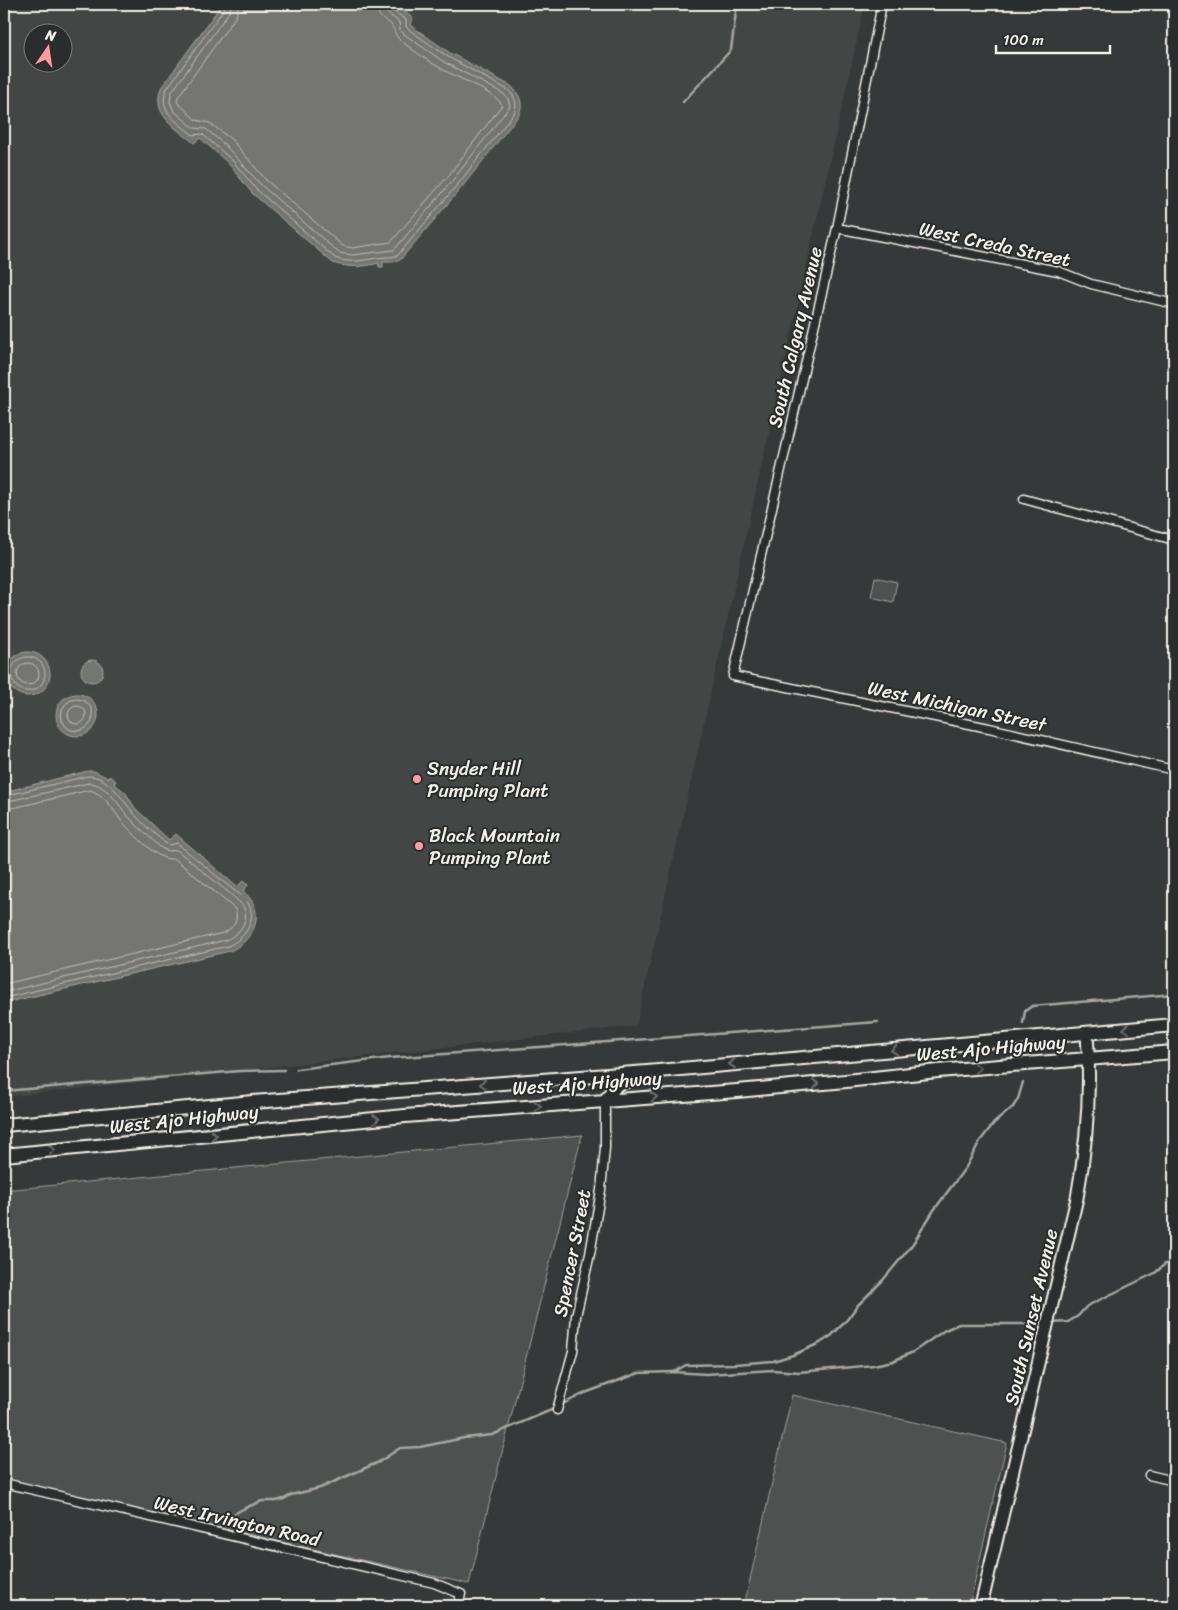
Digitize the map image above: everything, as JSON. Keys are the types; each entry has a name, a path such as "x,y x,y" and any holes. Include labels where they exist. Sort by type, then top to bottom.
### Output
{"main road":[{"name":"West Ajo Highway","path":"4,1125 253,1102 690,1068 1174,1025"},
{"name":"West Ajo Highway","path":"4,1155 405,1116 846,1081 938,1071 1174,1052"},
{"path":"605,1101 617,1084 630,1079 680,1074 690,1068"}],"street":[{"name":"South Calgary Avenue","path":"733,676 837,228 882,4"},
{"name":"West Creda Street","path":"837,228 1058,271 1091,284 1174,304"},
{"path":"1024,499 1174,540"},
{"name":"West Michigan Street","path":"733,676 989,728 1174,770"},
{"name":"South Sunset Avenue","path":"981,1606 1077,1198 1082,1170 1089,1080 1087,1033"},
{"name":"Spencer Street","path":"558,1410 573,1351 576,1316 590,1254 601,1190 605,1148 605,1101"},
{"path":"1149,1475 1174,1481"},
{"path":"4,1496 5,1484"},
{"name":"West Irvington Road","path":"5,1484 434,1583 461,1594 458,1606"}],"shaded area":[{"path":"4,4 865,4 636,1026 4,1097"},
{"path":"875,577 897,582 893,602 871,597"},
{"path":"582,1135 469,1584 4,1480 4,1190"},
{"path":"792,1395 1007,1443 969,1606 744,1606"}],"water":[{"path":"222,4 393,4 413,18 410,25 450,53 511,86 520,99 519,115 462,187 400,260 383,262 383,267 379,267 379,263 344,266 333,263 252,193 228,163 200,138 194,143 173,126 162,113 159,106 161,88"},
{"path":"24,652 32,652 44,658 50,674 44,690 32,696 24,696 12,690 6,678 6,670 12,658"},
{"path":"92,660 100,663 103,671 100,679 92,682 84,679 81,671 84,663"},
{"path":"77,694 92,700 98,715 92,730 77,736 62,730 56,715 62,700"},
{"path":"94,771 108,778 110,776 116,781 114,784 125,792 135,808 169,840 176,834 237,887 243,881 248,885 243,891 255,907 255,924 252,932 246,939 230,951 4,1003 4,792"}],"waterway":[{"path":"683,102 731,50 737,4"},
{"path":"1023,1023 1025,1011 1032,1006 1174,994"},
{"path":"297,1069 390,1058 878,1022"},
{"path":"4,1091 240,1071 284,1070"},
{"path":"674,1372 686,1365 773,1361 793,1355 831,1336 883,1280 912,1245 934,1210 966,1167 980,1141 994,1123 1013,1107 1018,1099 1023,1082"},
{"path":"1051,1323 1068,1322 1078,1316 1087,1306 1155,1273 1165,1264 1174,1264"},
{"path":"561,1405 585,1393 639,1373 673,1372 706,1374 773,1370 799,1372 874,1365 893,1361 913,1352 945,1330 959,1324 1043,1324"},
{"path":"228,1517 262,1501 276,1501 291,1495 320,1488 379,1462 400,1448 420,1447 464,1438 492,1435 556,1408"}],"place":[{"name":"Snyder Hill Pumping Plant","path":"417,779"},
{"name":"Black Mountain Pumping Plant","path":"419,846"}]}
